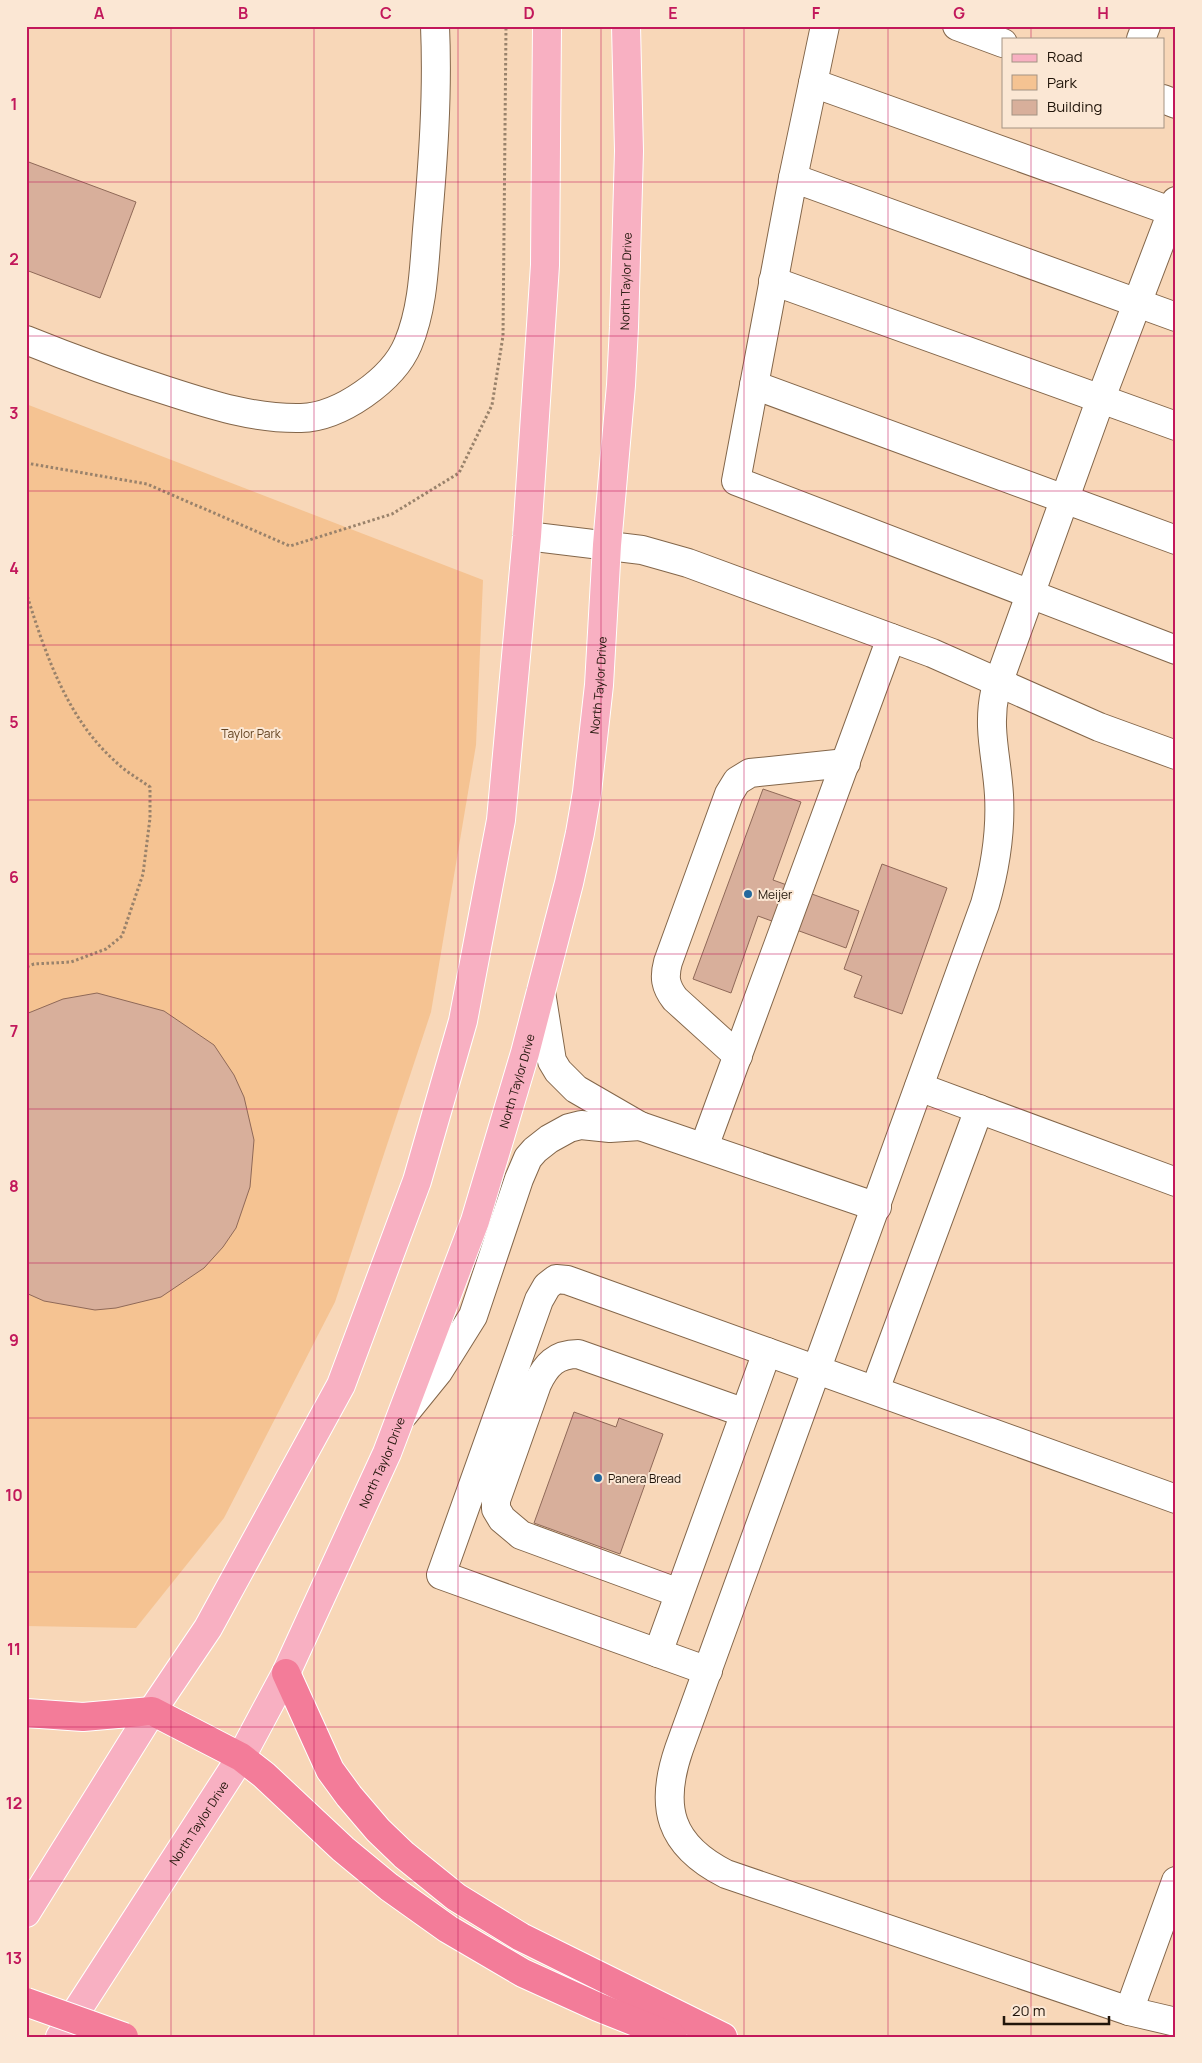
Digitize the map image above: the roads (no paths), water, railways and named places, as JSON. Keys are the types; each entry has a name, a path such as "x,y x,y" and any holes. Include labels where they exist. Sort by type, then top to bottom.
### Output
{"highway":[{"path":"286,1673 330,1770 378,1830 404,1855 456,1898 521,1937 723,2037"},
{"path":"26,1713 83,1717 152,1711 241,1757 264,1775 343,1849 389,1887 448,1929 524,1973 598,2007 673,2037"},
{"path":"26,2002 124,2037"}],"main road":[{"path":"26,1913 152,1711 208,1628 341,1385 416,1181 463,1021 501,820 527,536 545,265 547,26"},
{"name":"North Taylor Drive","path":"60,2037 241,1757 286,1673 387,1453 400,1420 475,1221 525,1053 569,883 587,792 599,685 607,545 621,385 624,327 629,151 626,26"}],"lane":[{"path":"26,340 105,371 227,410 265,416 302,418 337,410 358,399 386,376 408,346 421,301 433,156 435,26"},
{"path":"825,26 773,280 736,481 1176,650"},
{"path":"957,26 1002,43"},
{"path":"1141,38 1146,26"},
{"path":"813,83 1174,208 1100,398 999,681 992,706 990,725 999,797 998,837 993,871 980,919 675,1762 668,1793 670,1814 677,1830 692,1852 704,1862 726,1874 1129,2011 1176,2022"},
{"path":"1164,99 1176,104"},
{"path":"793,178 1176,316"},
{"path":"773,280 1176,426"},
{"path":"754,385 1176,540"},
{"path":"527,536 649,551 688,563 891,638 999,681 1099,727 1176,755"},
{"path":"704,1148 891,638"},
{"path":"738,1056 675,998 669,991 666,979 668,962 729,794 737,781 750,773 846,763"},
{"path":"541,992 551,1055 558,1071 576,1089 640,1126 877,1207"},
{"path":"919,1087 1176,1182"},
{"path":"875,1390 979,1109"},
{"path":"400,1420 438,1372 473,1316 519,1179 528,1158 549,1139 575,1125 610,1128 640,1126"},
{"path":"708,1671 441,1575 539,1300 550,1282 558,1279 567,1280 1176,1499"},
{"path":"658,1653 767,1352"},
{"path":"679,1593 525,1537 507,1525 498,1514 496,1504 498,1493 537,1384 546,1368 556,1358 568,1354 578,1354 745,1413"},
{"path":"1129,2011 1176,1881"}],"place":[{"name":"Meijer","path":"748,894"},
{"name":"Panera Bread","path":"598,1478"}],"park label":[{"name":"Taylor Park","path":"251,733"}]}
